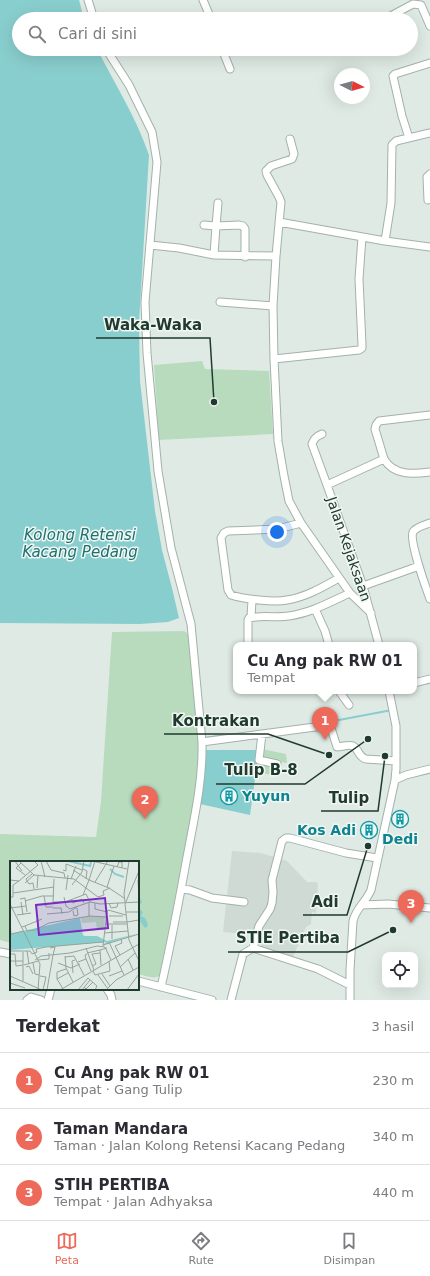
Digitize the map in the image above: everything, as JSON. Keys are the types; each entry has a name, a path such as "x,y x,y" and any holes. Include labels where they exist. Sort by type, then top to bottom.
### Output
{"street":[{"path":"88,0 92,12"},
{"path":"204,0 208,12"},
{"path":"398,12 413,4 421,5 430,26"},
{"path":"110,56 128,85 152,132 157,162 145,302 147,353 158,471 171,548 191,624 202,742 199,796 171,944 161,987"},
{"path":"225,56 230,69"},
{"path":"409,138 402,116 393,76 395,74 430,63"},
{"path":"386,241 391,203 391,146 394,142 430,133"},
{"path":"290,139 294,154 292,159 271,166 266,171 280,200 274,306 274,359 278,441 281,462 290,501 301,523 339,578 350,592 371,613"},
{"path":"428,200 427,177 430,174"},
{"path":"214,255 218,203"},
{"path":"279,222 386,241 430,247"},
{"path":"204,225 243,226 245,229 245,256"},
{"path":"274,359 359,350 362,348 359,279 362,237"},
{"path":"150,245 178,248 214,255 276,256"},
{"path":"220,302 274,306"},
{"path":"430,415 379,422 375,429 384,459 388,466 405,474 430,472"},
{"path":"322,434 317,436 312,444 327,485"},
{"name":"Jalan Kejaksaan","path":"378,642 363,586 327,485 384,459"},
{"path":"301,523 278,529 228,531 224,533 222,538 228,590 231,595 252,600 271,602 287,601 316,590 339,578"},
{"path":"430,523 416,529 413,532 412,538 419,566 430,599"},
{"path":"363,586 419,566"},
{"path":"251,617 289,616 315,609 350,592"},
{"path":"248,642 248,620 251,617 252,600"},
{"path":"315,609 328,642"},
{"path":"417,682 430,679"},
{"path":"341,694 349,705"},
{"path":"350,1000 354,914 362,905 371,890 394,780 396,762 396,726 390,694"},
{"path":"202,742 327,726 331,728 337,747 351,745 354,746 362,758 396,762"},
{"path":"262,734 259,760 277,764"},
{"path":"394,780 430,768"},
{"path":"231,1000 243,954 253,948 259,926 272,904 272,880 281,844 284,839 290,838 346,853 377,858"},
{"path":"181,889 190,890 212,898 244,902"},
{"path":"362,905 388,904 430,908"},
{"path":"253,948 318,969 350,985"},
{"path":"0,952 10,954"},
{"path":"139,981 212,1000"},
{"path":"48,1000 51,990"},
{"path":"109,990 112,995 112,1000"},
{"path":"27,1000 31,997 41,1000"}],"shaded area":[{"path":"232,851 260,853 287,861 307,882 316,882 318,884 316,913 312,912 311,924 306,927 293,957 281,955 259,946 256,935 223,932"}],"green space":[{"path":"202,361 205,369 269,371 273,434 159,440 154,365"},
{"path":"183,631 188,635 199,735 200,760 198,789 163,971 155,977 139,974 139,861 10,861 10,943 0,940 0,834 96,837 101,801 112,632"},
{"path":"262,749 286,754 287,763 261,759"},
{"path":"261,762 274,763 273,775 259,773"}],"water":[{"name":"Kolong Retensi Kacang Pedang","path":"0,0 79,0 82,12 12,12 12,56 101,56 132,114 149,155 139,323 140,381 155,511 162,550 179,618 168,622 140,624 0,623"},
{"name":"Yuyun","path":"203,750 259,750 250,815 200,804"},
{"path":"139,895 142,902 139,906"},
{"path":"139,908 143,912 141,916 145,918 148,924 145,928 139,920"}],"waterway":[{"path":"323,723 392,710"},
{"path":"205,738 218,736"}],"place":[{"name":"Waka-Waka","path":"214,402"},
{"name":"Tulip B-8","path":"368,739"},
{"name":"Cu Ang pak RW 01","path":"325,740"},
{"name":"Kontrakan","path":"329,755"},
{"name":"Tulip","path":"385,756"},
{"name":"Yuyun","path":"229,796"},
{"name":"Taman Mandara","path":"145,819"},
{"name":"Dedi","path":"400,819"},
{"name":"Kos Adi","path":"369,830"},
{"name":"Adi","path":"368,846"},
{"name":"STIH PERTIBA","path":"411,923"},
{"name":"STIE Pertiba","path":"393,930"}]}
